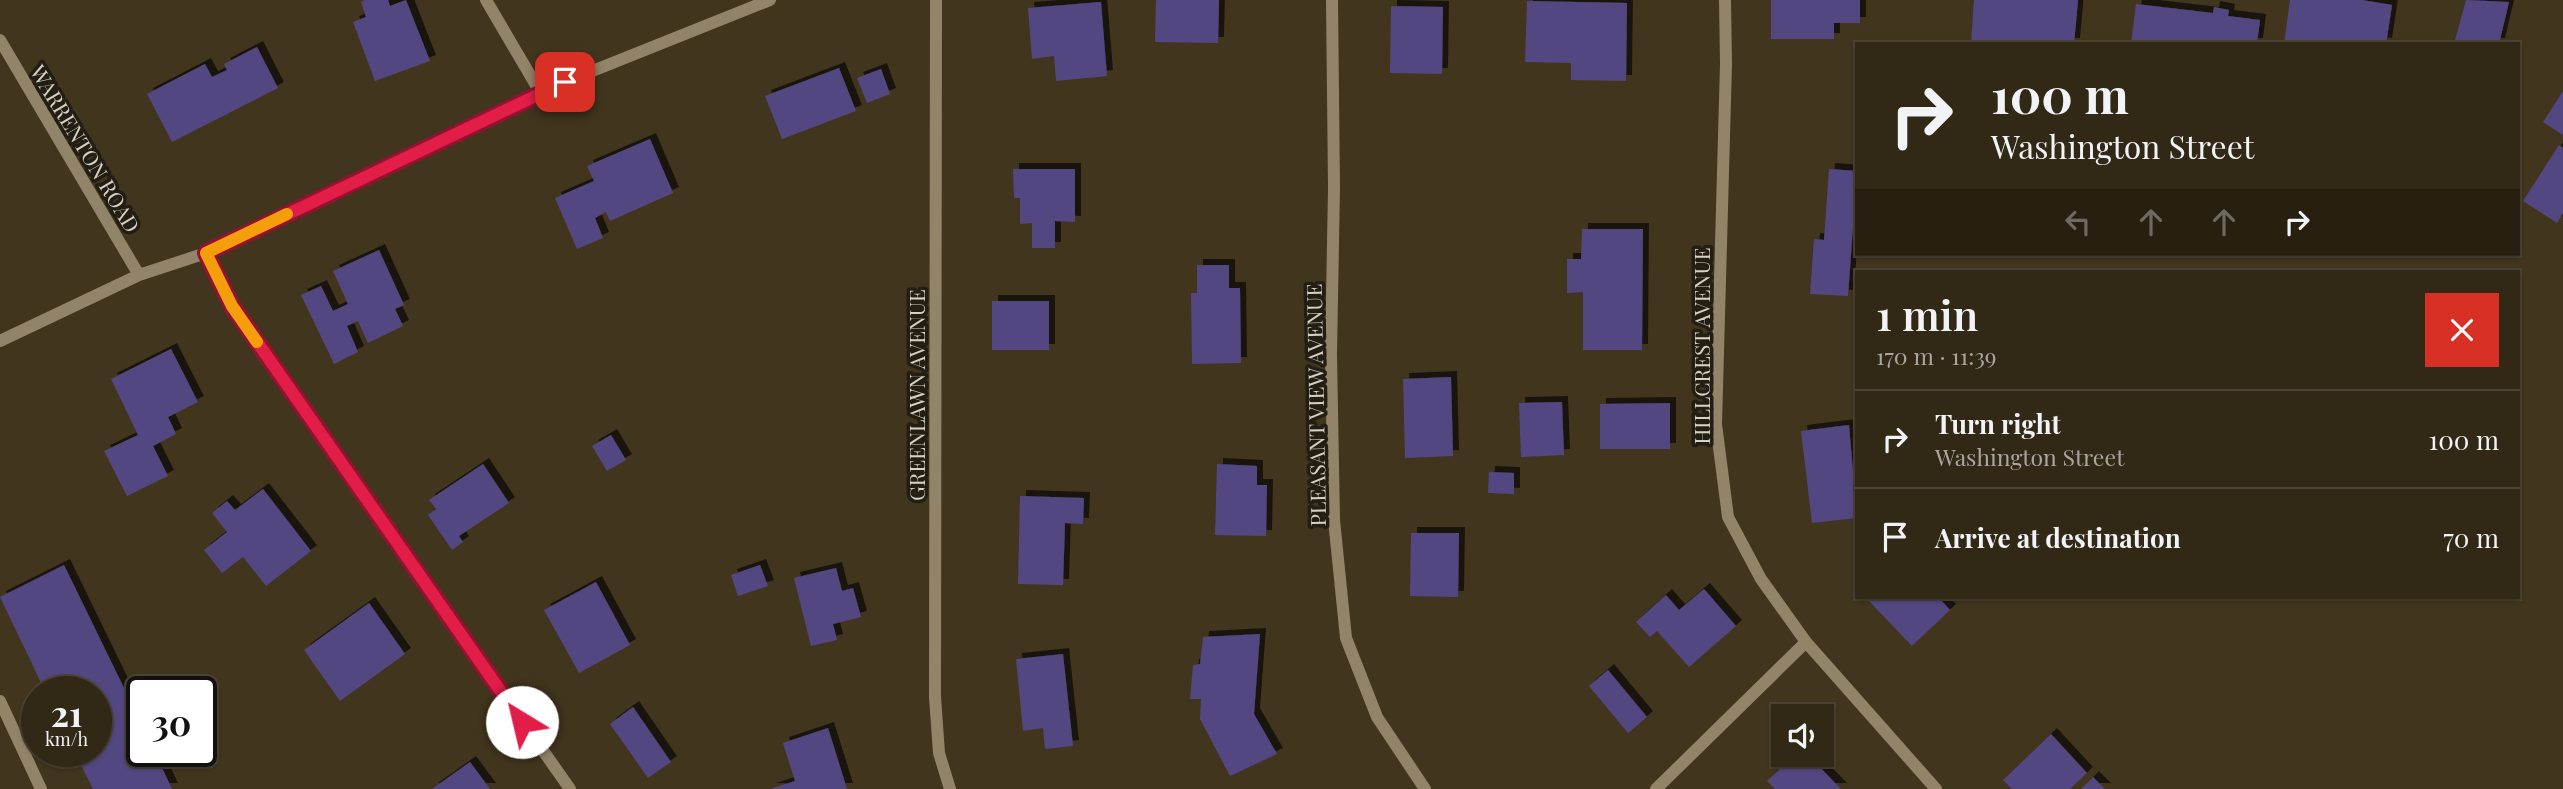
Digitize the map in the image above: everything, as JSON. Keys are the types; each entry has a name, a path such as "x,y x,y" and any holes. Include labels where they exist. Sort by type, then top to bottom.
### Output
{"street":[{"path":"486,0 540,92"},
{"path":"0,341 139,275 206,253 540,92 771,0"},
{"name":"GREENLAWN AVENUE","path":"936,0 934,697 939,753 950,789"},
{"name":"PLEASANT VIEW AVENUE","path":"1332,0 1334,188 1331,354 1334,520 1346,639 1377,717 1425,789"},
{"name":"HILLCREST AVENUE","path":"1725,0 1726,64 1716,424 1728,517 1761,579 1807,642 1936,789"},
{"name":"WARRENTON ROAD","path":"0,40 139,275"},
{"path":"206,253 232,306 570,789"},
{"path":"1656,789 1807,642"},
{"path":"0,701 41,789"}],"building":[{"path":"388,0 390,6 406,0 430,61 375,81 353,22 366,17 361,2"},
{"path":"1156,0 1219,0 1218,43 1155,42"},
{"path":"1771,0 1860,0 1860,23 1834,23 1834,39 1771,39"},
{"path":"1974,0 2078,0 2074,42 1971,42"},
{"path":"2290,0 2362,0 2392,5 2386,42 2284,42"},
{"path":"2466,0 2509,2 2499,42 2455,42"},
{"path":"1527,1 1627,3 1626,81 1571,80 1571,63 1525,62"},
{"path":"1101,2 1107,76 1056,81 1054,56 1032,59 1028,8"},
{"path":"2136,4 2213,13 2214,7 2229,10 2228,16 2260,20 2257,42 2131,42"},
{"path":"1391,6 1443,7 1442,74 1390,73"},
{"path":"257,47 278,88 172,142 147,94 205,64 212,77 227,70 224,64"},
{"path":"839,68 856,111 782,139 765,96"},
{"path":"881,69 890,94 867,103 857,78"},
{"path":"2563,91 2563,135 2543,122"},
{"path":"650,139 673,193 610,221 606,212 595,218 603,238 577,249 555,198 594,181 587,166"},
{"path":"2559,145 2563,148 2563,213 2557,223 2523,201"},
{"path":"1013,169 1075,169 1075,222 1055,221 1055,248 1032,248 1032,223 1020,224 1020,198 1014,198"},
{"path":"1829,169 1855,171 1848,296 1810,294 1814,239 1824,240"},
{"path":"1582,229 1643,229 1642,350 1583,350 1583,292 1567,293 1567,259 1581,259"},
{"path":"379,250 404,305 395,309 403,326 368,343 358,321 347,326 358,352 334,364 301,295 321,286 333,311 348,304 333,271"},
{"path":"1197,265 1229,265 1229,288 1240,288 1241,363 1192,364 1191,293 1197,293"},
{"path":"992,301 1049,301 1049,350 992,350"},
{"path":"171,349 198,402 168,417 176,434 153,446 168,476 127,496 104,451 138,435 111,379"},
{"path":"1451,377 1453,456 1405,458 1403,379"},
{"path":"1562,402 1564,455 1521,457 1519,403"},
{"path":"1670,403 1670,449 1600,449 1600,404"},
{"path":"1849,425 1855,518 1812,523 1801,431"},
{"path":"611,435 626,460 607,471 592,446"},
{"path":"483,464 509,503 459,536 463,542 452,550 428,515 436,509 429,500"},
{"path":"1217,464 1257,466 1257,485 1267,485 1266,536 1215,535"},
{"path":"1489,472 1514,473 1514,494 1488,493"},
{"path":"263,489 311,551 266,586 243,557 222,573 204,550 227,532 212,513 227,501 235,510"},
{"path":"1020,496 1084,498 1083,524 1065,523 1063,585 1018,584"},
{"path":"1411,533 1459,533 1458,597 1410,596"},
{"path":"64,565 126,692 126,767 162,767 172,789 93,789 82,767 112,767 112,676 38,676 0,597"},
{"path":"760,565 768,586 738,596 731,575"},
{"path":"836,568 842,591 853,588 861,617 833,624 837,640 811,646 794,578"},
{"path":"596,582 630,645 579,673 544,610"},
{"path":"1704,589 1736,626 1689,667 1657,631 1650,637 1636,622 1666,595 1679,610"},
{"path":"1867,599 1940,599 1950,610 1912,646"},
{"path":"369,603 405,654 340,701 304,650"},
{"path":"1260,634 1254,714 1277,754 1230,776 1200,719 1201,699 1190,699 1193,665 1200,664 1203,637"},
{"path":"1063,654 1073,746 1045,749 1043,728 1023,731 1016,659"},
{"path":"1608,670 1647,717 1628,733 1589,686"},
{"path":"633,707 671,762 648,778 610,724"},
{"path":"828,728 847,789 770,789 795,781 783,743"},
{"path":"2051,734 2087,773 2070,789 2012,789 2003,780"},
{"path":"470,762 490,789 432,789"},
{"path":"1782,767 1820,767 1841,789 1775,789 1767,781"},
{"path":"2093,777 2105,789 2081,789"}],"slow traffic":[{"path":"257,342 232,306 206,253 287,214"}],"route":[{"path":"522,722 232,306 206,253 565,82"}]}
